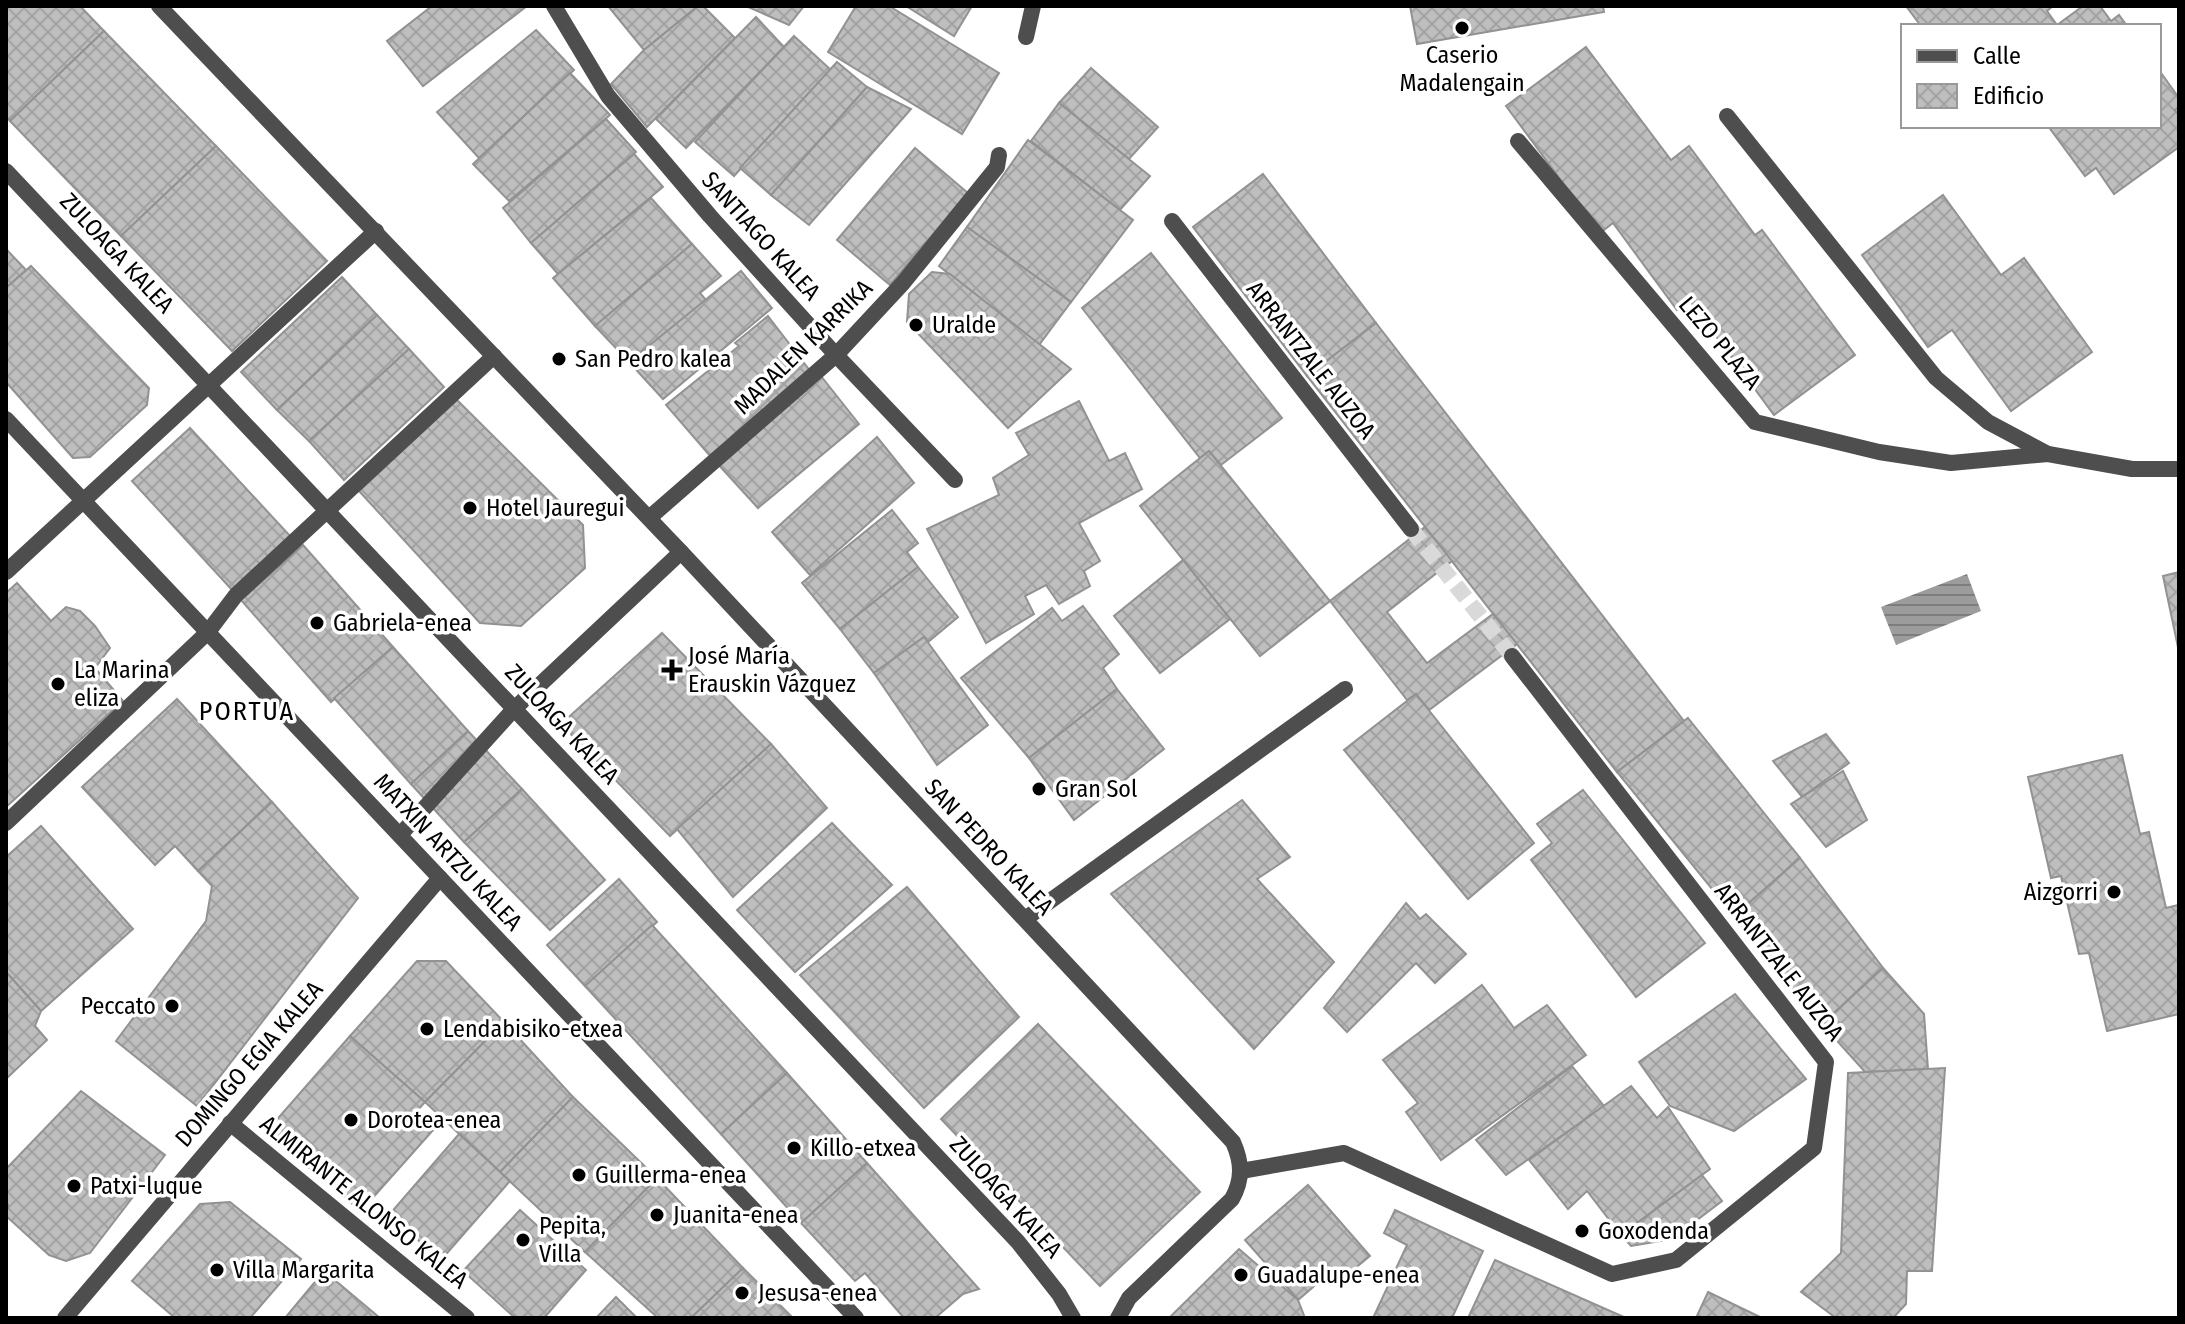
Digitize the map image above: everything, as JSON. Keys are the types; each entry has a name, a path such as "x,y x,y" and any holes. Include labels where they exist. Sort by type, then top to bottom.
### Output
{"street":[{"name":"SAN PEDRO KALEA","path":"159,6 649,518 1233,1142 1241,1171"},
{"name":"SANTIAGO KALEA","path":"554,6 608,96 710,216 955,480"},
{"path":"1026,37 1033,6"},
{"name":"LEZO PLAZA","path":"1727,116 1936,378 1988,422 2048,454"},
{"name":"LEZO PLAZA","path":"1518,141 1755,422 1879,452 1951,463 2048,454 2132,469 2179,469"},
{"name":"MADALEN KARRIKA","path":"649,518 836,355 903,283 997,167 999,155"},
{"name":"ZULOAGA KALEA","path":"6,171 1018,1242 1073,1318"},
{"name":"ARRANTZALE AUZOA","path":"1172,221 1411,529"},
{"path":"6,572 376,231"},
{"path":"6,823 208,632 236,595 494,356"},
{"name":"MATXIN ARTZU KALEA","path":"6,419 856,1318"},
{"path":"400,835 514,709 681,552"},
{"name":"ARRANTZALE AUZOA","path":"1241,1171 1344,1153 1612,1274 1676,1260 1814,1148 1826,1062 1512,656"},
{"path":"1025,919 1345,689"},
{"name":"DOMINGO EGIA KALEA","path":"65,1318 440,878"},
{"name":"ALMIRANTE ALONSO KALEA","path":"230,1123 467,1318"},
{"path":"1118,1318 1129,1298 1232,1199 1239,1186 1241,1171"}],"shaded area":[{"path":"1967,574 1981,611 1896,645 1881,607"}],"building":[{"path":"6,6 80,6 104,31 10,121 6,116"},
{"path":"432,6 527,6 423,86 387,41"},
{"path":"608,6 698,6 644,50"},
{"path":"698,6 703,6 735,38 647,127 611,84 644,50"},
{"path":"746,6 804,6 789,25"},
{"path":"856,6 889,6 999,73 962,134 828,52"},
{"path":"906,6 972,6 954,36"},
{"name":"Caserio Madalengain","path":"1410,6 1603,6 1604,12 1417,44"},
{"path":"1906,6 2053,6 2047,11 2056,24 1920,24"},
{"path":"2083,6 2100,6 2111,21 2119,15 2126,24 2058,24"},
{"path":"756,17 784,47 686,148 656,119"},
{"path":"536,30 574,70 479,158 437,112"},
{"path":"104,31 216,146 121,236 10,121"},
{"path":"794,36 831,70 734,176 695,142"},
{"path":"1586,47 1671,160 1689,146 1755,235 1762,230 1855,355 1774,415 1690,301 1677,310 1613,223 1600,233 1506,106"},
{"path":"837,62 867,87 771,195 740,168"},
{"path":"1091,68 1158,127 1129,159 1059,103"},
{"path":"570,73 610,115 509,201 473,164"},
{"path":"2161,73 2179,98 2179,107 2175,110 2179,115 2179,147 2114,194 2096,168 2085,176 2049,128 2161,128"},
{"path":"867,87 911,109 809,225 771,195"},
{"path":"1059,103 1150,176 1120,210 1031,141"},
{"path":"606,119 636,152 531,243 503,208"},
{"path":"1028,140 1133,220 1071,302 967,227"},
{"path":"216,146 327,261 232,351 121,236"},
{"path":"915,148 968,193 890,285 837,240"},
{"path":"634,154 663,187 558,274 531,243"},
{"path":"1263,174 1376,323 1307,376 1193,227"},
{"path":"1943,195 2001,275 2024,258 2092,352 2011,411 1952,330 1928,347 1862,255"},
{"path":"651,198 692,244 595,326 553,278"},
{"path":"967,227 1071,302 1039,345 939,266"},
{"path":"692,244 721,276 700,293 706,300 629,362 595,326"},
{"path":"6,249 26,270 6,288"},
{"path":"1151,253 1282,418 1221,465 1209,451 1200,458 1082,308"},
{"path":"31,266 149,388 147,405 90,457 73,458 6,382 6,288"},
{"path":"741,271 772,308 663,399 629,362"},
{"path":"932,272 950,274 1071,369 1008,428 907,322 909,294"},
{"path":"342,277 377,315 277,410 241,372"},
{"path":"377,315 409,349 309,441 277,410"},
{"path":"768,316 811,372 711,457 666,405 739,346 735,343"},
{"path":"1376,323 1684,721 1617,772 1307,376"},
{"path":"409,349 444,387 344,480 309,441"},
{"path":"821,376 859,424 758,508 716,462"},
{"name":"Hotel Jauregui","path":"457,400 583,525 585,568 521,626 480,623 359,491"},
{"path":"1079,401 1109,461 1125,453 1142,489 1079,523 1100,561 1084,571 1090,586 1059,604 1046,585 1025,596 1034,614 986,643 927,529 999,495 993,478 1029,455 1016,433"},
{"path":"190,428 291,537 233,591 132,481"},
{"path":"877,437 914,483 810,575 772,532"},
{"path":"1209,451 1330,601 1260,656 1140,506"},
{"path":"892,510 918,543 907,552 918,567 840,629 802,583"},
{"path":"1425,527 1452,561 1387,612 1427,663 1493,614 1517,644 1429,710 1416,694 1407,700 1330,601"},
{"name":"Gabriela-enea","path":"303,545 393,647 331,702 241,600"},
{"path":"1183,560 1230,619 1160,673 1114,616"},
{"path":"918,567 958,617 928,642 924,637 874,673 840,629"},
{"path":"2179,572 2179,652 2163,576"},
{"name":"La Marina eliza","path":"17,583 51,621 66,607 80,611 95,626 110,648 95,668 123,701 6,807 6,593"},
{"path":"1083,606 1119,654 1103,668 1117,689 1029,758 961,678 1052,608 1062,621"},
{"path":"662,633 771,744 670,836 561,724"},
{"path":"924,637 988,725 937,765 874,673"},
{"path":"393,647 468,731 411,784 334,698"},
{"path":"1117,689 1164,749 1074,820 1029,758"},
{"path":"1416,694 1534,843 1468,899 1344,750"},
{"path":"177,699 272,802 198,871 175,846 155,865 82,787"},
{"path":"1688,718 1800,858 1734,916 1617,772"},
{"path":"468,731 522,789 464,842 411,784"},
{"path":"1826,734 1849,763 1802,797 1773,761"},
{"path":"771,744 827,808 733,897 677,829"},
{"name":"Aizgorri","path":"2122,755 2140,834 2149,832 2166,908 2178,905 2179,1014 2107,1031 2089,953 2079,954 2061,876 2051,878 2028,777"},
{"path":"1843,771 1867,820 1826,847 1791,804"},
{"path":"522,789 605,880 550,930 464,842"},
{"path":"1583,790 1705,943 1636,997 1531,860 1552,843 1537,824"},
{"path":"1242,800 1290,857 1257,879 1334,962 1254,1049 1111,894"},
{"path":"272,802 358,898 197,1106 116,1041 206,921 212,886 198,871"},
{"path":"832,823 892,885 795,972 737,910"},
{"path":"41,826 133,929 41,1011 6,972 6,857"},
{"path":"1800,858 1883,968 1822,1024 1734,916"},
{"path":"619,879 657,922 585,986 547,945"},
{"path":"907,887 1019,1017 924,1108 800,975"},
{"path":"1406,903 1420,919 1426,914 1466,954 1435,983 1416,963 1347,1032 1324,1008"},
{"path":"652,925 787,1073 721,1134 585,986"},
{"name":"Lendabisiko-etxea","path":"417,961 446,961 504,1022 425,1102 350,1036"},
{"path":"1883,968 1924,1014 1928,1069 1865,1072 1822,1024"},
{"path":"6,972 41,1011 35,1026 47,1040 6,1079"},
{"path":"1482,985 1514,1028 1547,1005 1586,1055 1441,1160 1406,1112 1418,1103 1383,1060"},
{"path":"1735,994 1806,1079 1734,1131 1670,1106 1639,1062"},
{"path":"504,1022 573,1097 500,1172 425,1102"},
{"path":"1038,1024 1200,1192 1100,1286 941,1119"},
{"name":"Dorotea-enea","path":"350,1036 425,1102 416,1112 434,1129 361,1211 266,1132"},
{"path":"1572,1066 1604,1106 1506,1175 1476,1140"},
{"path":"1945,1068 1932,1271 1907,1271 1906,1304 1893,1318 1836,1318 1801,1292 1841,1253 1848,1073"},
{"name":"Killo-etxea","path":"787,1073 867,1163 801,1223 721,1134"},
{"path":"1631,1086 1657,1118 1668,1107 1710,1169 1621,1235 1587,1191 1568,1209 1529,1160"},
{"name":"Patxi-luque","path":"81,1091 165,1155 90,1253 66,1261 49,1255 6,1216 6,1169"},
{"name":"Guillerma-enea","path":"573,1097 657,1178 585,1252 500,1172"},
{"path":"459,1134 510,1181 441,1260 389,1215"},
{"path":"867,1163 979,1289 963,1294 935,1318 904,1318 865,1273 855,1281 801,1223"},
{"path":"1702,1175 1722,1201 1672,1239 1631,1246 1621,1235"},
{"name":"Juanita-enea","path":"657,1178 743,1268 691,1318 658,1318 585,1252"},
{"path":"1308,1185 1370,1256 1335,1285 1327,1275 1298,1300 1245,1240"},
{"name":"Villa Margarita","path":"230,1202 301,1259 250,1318 175,1318 132,1281 200,1204"},
{"name":"Pepita, Villa","path":"520,1210 586,1270 544,1318 515,1318 463,1271"},
{"path":"1395,1210 1483,1251 1452,1318 1373,1318 1407,1245 1384,1233"},
{"name":"Guadalupe-enea","path":"1239,1249 1298,1300 1305,1318 1169,1318"},
{"path":"1495,1260 1626,1318 1468,1318"},
{"name":"Jesusa-enea","path":"743,1268 793,1318 691,1318"},
{"path":"324,1271 380,1318 285,1318"},
{"path":"1708,1292 1762,1318 1696,1318"},
{"path":"616,1297 637,1318 596,1318"}],"tunnel":[{"path":"1411,529 1512,656"}],"place":[{"name":"Caserio Madalengain","path":"1462,28"},
{"name":"Uralde","path":"916,325"},
{"name":"San Pedro kalea","path":"559,359"},
{"name":"Hotel Jauregui","path":"470,508"},
{"name":"Gabriela-enea","path":"317,623"},
{"name":"José María Erauskin Vázquez","path":"672,670"},
{"name":"La Marina eliza","path":"58,684"},
{"name":"Gran Sol","path":"1039,789"},
{"name":"Aizgorri","path":"2114,892"},
{"name":"Peccato","path":"172,1006"},
{"name":"Lendabisiko-etxea","path":"427,1029"},
{"name":"Dorotea-enea","path":"351,1120"},
{"name":"Killo-etxea","path":"794,1148"},
{"name":"Guillerma-enea","path":"579,1175"},
{"name":"Patxi-luque","path":"74,1186"},
{"name":"Juanita-enea","path":"657,1215"},
{"name":"Goxodenda","path":"1582,1231"},
{"name":"Pepita, Villa","path":"523,1240"},
{"name":"Villa Margarita","path":"217,1270"},
{"name":"Guadalupe-enea","path":"1241,1275"},
{"name":"Jesusa-enea","path":"742,1293"}],"district":[{"name":"PORTUA","path":"247,711"}]}
